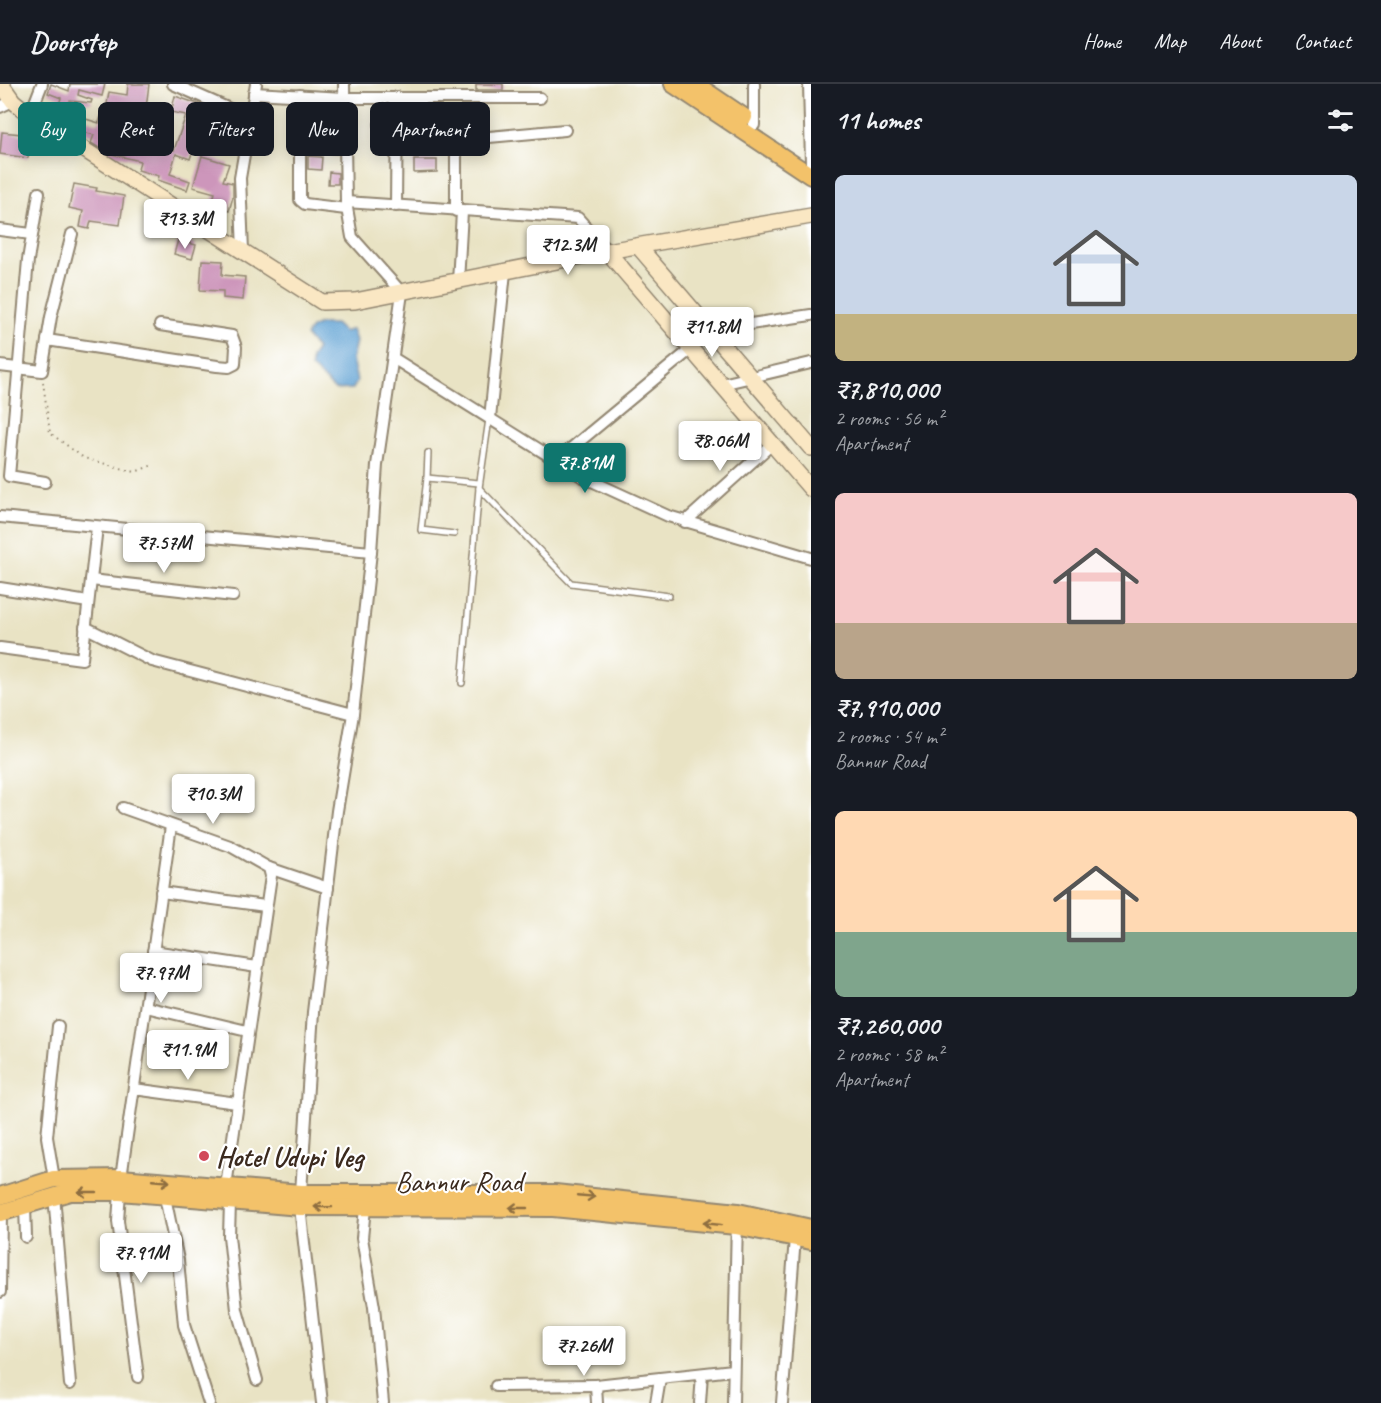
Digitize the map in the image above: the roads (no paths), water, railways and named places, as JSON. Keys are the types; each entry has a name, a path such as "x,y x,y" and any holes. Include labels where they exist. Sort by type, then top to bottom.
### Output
{"main road":[{"path":"673,84 810,169"},
{"path":"695,84 754,125 810,169"},
{"path":"121,1185 228,1194"},
{"name":"Bannur Road","path":"0,1207 25,1206 54,1187 70,1192 121,1185 165,1197 228,1194 365,1208 553,1208 737,1219 803,1239"},
{"path":"0,1207 54,1187"},
{"path":"300,1200 555,1193 811,1228"}],"street":[{"path":"1,84 7,104"},
{"path":"35,102 42,84"},
{"path":"174,84 214,102"},
{"path":"322,1403 300,1200 313,1012 353,714 371,552 377,465 402,293 352,237 346,206 344,84"},
{"path":"469,84 469,97"},
{"path":"754,84 754,125"},
{"path":"809,84 810,169"},
{"path":"255,88 300,95 344,98 540,98"},
{"path":"300,95 300,200 305,204 396,206 459,212 578,218 811,489"},
{"path":"396,206 398,97"},
{"path":"458,282 459,212 456,141 565,130"},
{"path":"86,150 172,203 322,302 355,302 607,251 811,216"},
{"path":"243,251 240,178 244,156"},
{"path":"39,193 31,234 16,368 9,476 45,482"},
{"path":"0,230 31,234"},
{"path":"0,366 42,371 72,234"},
{"path":"639,246 811,448"},
{"path":"490,418 505,272"},
{"path":"710,330 811,315"},
{"path":"47,340 217,366 230,367 235,364 236,347 232,336 160,325"},
{"path":"557,460 691,349"},
{"path":"393,358 583,477 685,522 811,558"},
{"path":"722,384 811,363"},
{"path":"685,522 773,443"},
{"path":"0,517 371,552"},
{"path":"0,648 82,659 97,527"},
{"path":"91,580 233,596"},
{"path":"0,588 88,602"},
{"path":"85,627 152,661 353,714"},
{"path":"123,808 230,846 269,868 328,888"},
{"path":"138,1377 118,1221 121,1185 171,826"},
{"path":"257,1380 237,1310 229,1236 228,1194 237,1102 271,876 269,868"},
{"path":"161,892 265,906"},
{"path":"153,951 256,967"},
{"path":"146,1007 247,1031"},
{"path":"58,1026 47,1137 54,1187 70,1384"},
{"path":"134,1089 237,1102"},
{"path":"165,1197 178,1260 184,1325 210,1403"},
{"path":"25,1206 26,1237"},
{"path":"0,1207 0,1292"},
{"path":"365,1208 362,1238 374,1307 383,1403"},
{"path":"733,1403 737,1219"},
{"path":"783,1403 803,1239"},
{"path":"496,1386 596,1385 733,1370"},
{"path":"700,1403 702,1374"},
{"path":"656,1403 660,1379"},
{"path":"596,1385 597,1403"}],"lane":[{"path":"462,683 479,486 490,418"},
{"path":"428,453 421,530 454,534"},
{"path":"427,478 479,486 571,583 669,596"}],"water":[{"path":"320,324 335,324 344,332 352,329 356,341 352,359 357,381 353,389 335,390 311,367 311,358 317,349 306,336 311,328"}],"place":[{"name":"Hotel Udupi Veg","path":"204,1156"}]}
